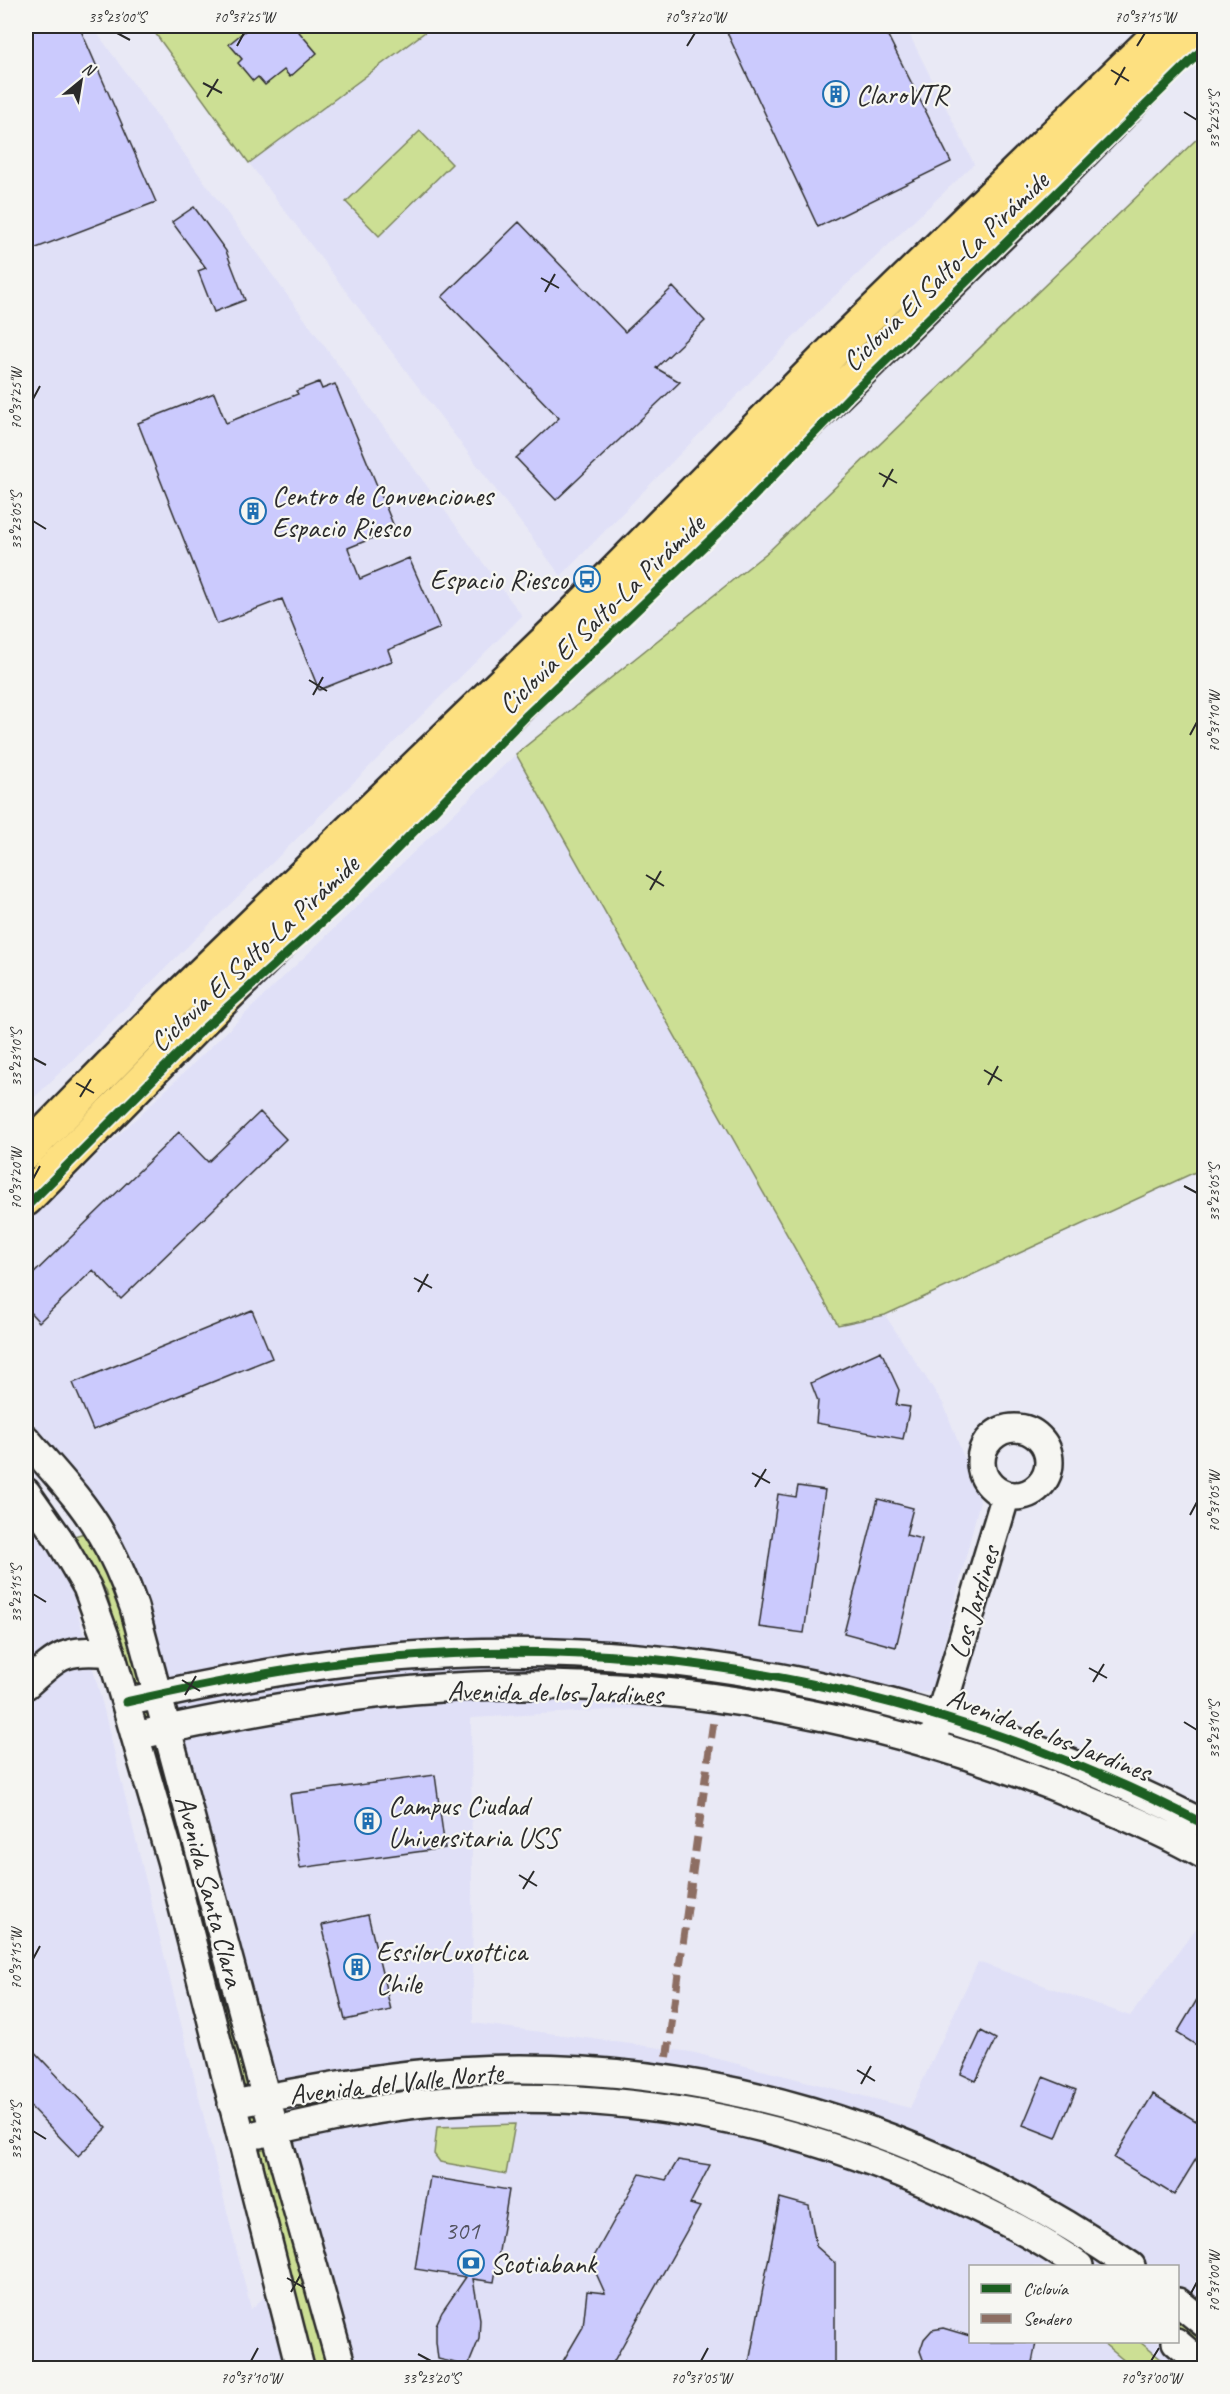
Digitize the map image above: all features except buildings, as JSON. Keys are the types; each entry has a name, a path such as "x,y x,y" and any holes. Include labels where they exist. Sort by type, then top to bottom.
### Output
{"main road":[{"path":"26,1152 164,1011 566,622 842,342 1167,26"},
{"path":"26,1199 196,1026 581,644 1045,190 1204,28"}],"street":[{"name":"Avenida Santa Clara","path":"26,1439 70,1490 101,1533 115,1559 134,1606 266,2098 342,2368"},
{"name":"Avenida Santa Clara","path":"26,1492 59,1539 87,1587 111,1653 171,1860 300,2368"},
{"name":"Los Jardines","path":"931,1744 1006,1495"},
{"path":"26,1685 54,1659 65,1654 83,1651 111,1653"},
{"name":"Avenida de los Jardines","path":"126,1702 247,1677 346,1662 469,1653 584,1655 724,1670 823,1687 940,1716 1087,1768 1204,1824"},
{"path":"469,1653 480,1667 480,1674 473,1686"},
{"path":"502,1653 497,1670 504,1686"},
{"name":"Avenida de los Jardines","path":"135,1736 253,1713 358,1697 473,1686 607,1688 709,1697 815,1715 974,1757 1058,1787 1131,1819 1204,1855"},
{"name":"Avenida del Valle Norte","path":"232,2104 370,2080 486,2070 582,2072 691,2083 724,2089 828,2116 912,2146 992,2183 1090,2238 1130,2265"},
{"path":"687,2111 691,2083"},
{"path":"720,2118 724,2089"},
{"name":"Avenida del Valle Norte","path":"241,2139 276,2130 411,2105 488,2098 599,2101 687,2111 814,2141 914,2178 977,2207 1077,2265"},
{"path":"1046,2245 1061,2221"},
{"path":"1077,2265 1090,2238"},
{"path":"1179,2303 1204,2323"},
{"path":"1177,2343 1204,2366"}],"shaded area":[{"path":"26,26 92,26 522,616 26,1106"},
{"path":"433,26 905,26 974,164 825,305 561,576 249,163"},
{"path":"516,754 838,1325 885,1315 944,1405 980,1500 932,1692 471,1718 473,2023 691,2052 910,2108 978,1962 1130,2016 1204,1918 1204,2368 26,2368 26,1510 67,1574 101,1698 251,2309 319,2247 145,1608 39,1434 26,1401 26,1224"}],"green space":[{"path":"150,26 433,26 249,163"},
{"path":"420,131 452,164 379,236 346,202"},
{"path":"1204,132 1204,1168 885,1315 838,1325 516,754 769,551"},
{"path":"88,1532 122,1607 331,2368 311,2368 253,2152 240,2076 106,1590 71,1537"},
{"path":"570,2081 686,2093 685,2101 353,2101 300,2110 298,2102 418,2084"},
{"path":"515,2124 506,2174 440,2162 434,2154 437,2127"},
{"path":"1179,2317 1204,2338 1204,2350 1179,2328"},
{"path":"1103,2343 1141,2343 1172,2368 1133,2368"}],"marked path":[{"path":"667,2057 714,1717"}],"cycle path":[{"name":"Ciclovía El Salto-La Pirámide","path":"26,1207 201,1031 353,894 527,715 727,524 851,395 1204,48"},
{"path":"126,1702 260,1675 327,1664 395,1657 499,1652 604,1655 708,1666 811,1684 913,1709 1013,1741 1110,1779 1204,1824"}],"place":[{"name":"ClaroVTR","path":"836,94"},
{"name":"Centro de Convenciones Espacio Riesco","path":"253,511"},
{"name":"Espacio Riesco","path":"587,579"},
{"name":"Campus Ciudad Universitaria USS","path":"368,1821"},
{"name":"EssilorLuxottica Chile","path":"357,1967"},
{"name":"Scotiabank","path":"471,2263"}]}
